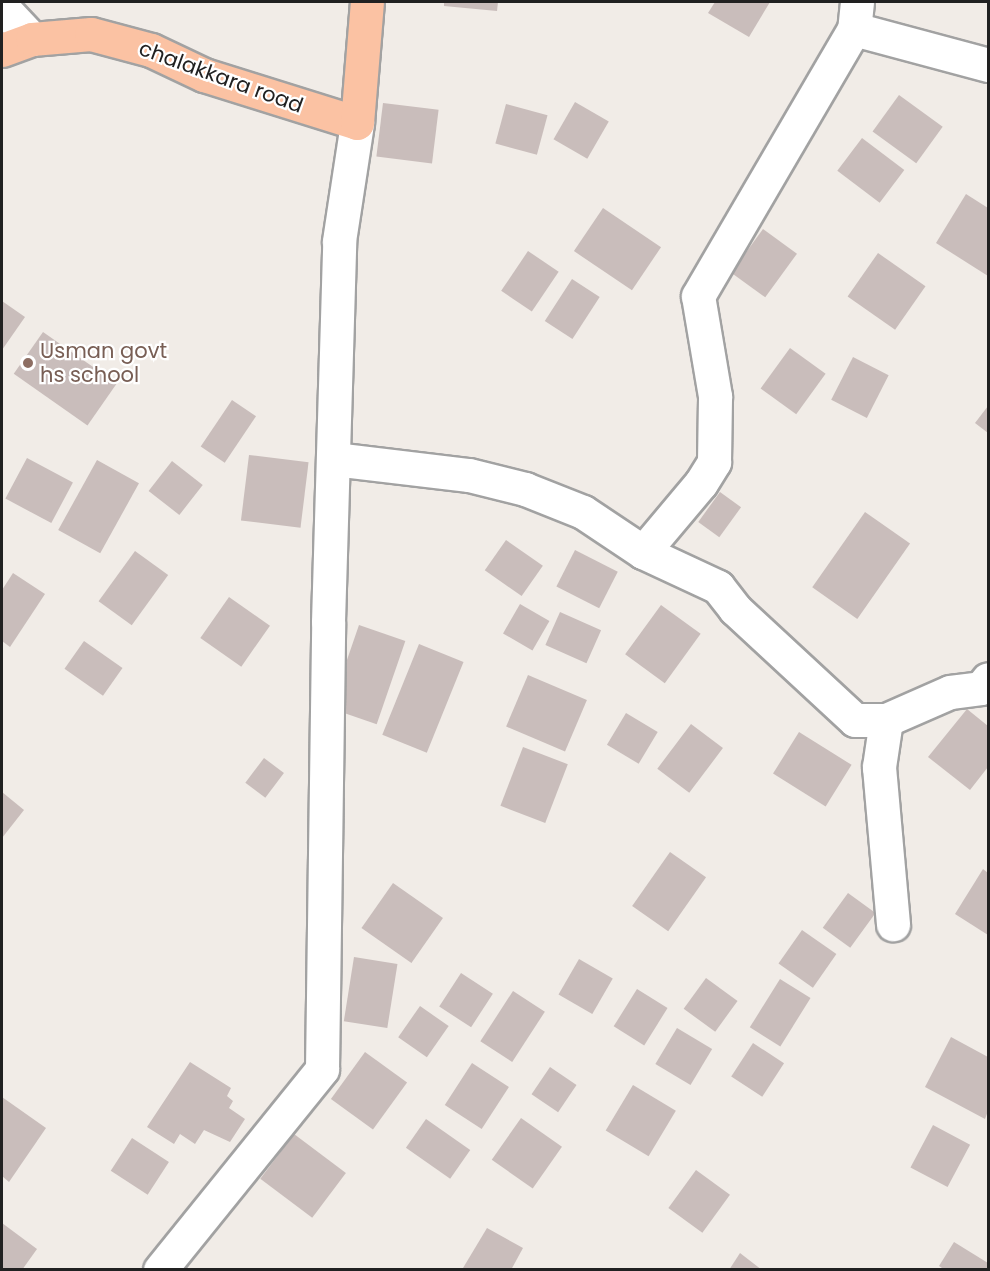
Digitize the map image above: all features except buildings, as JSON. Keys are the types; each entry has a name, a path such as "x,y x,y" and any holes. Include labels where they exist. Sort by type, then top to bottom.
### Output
{"main road":[{"path":"357,123 368,2"},
{"name":"chalakkara road","path":"2,50 32,39 101,37 151,50 204,75 357,123"}],"street":[{"path":"2,8 32,39"},
{"path":"643,552 701,483 714,462 715,396 698,296 855,15 988,65"},
{"path":"160,1269 322,1069 339,242 357,123"},
{"path":"334,459 468,475 525,489 583,512 643,552 718,587 735,609 855,720 886,720 950,692 986,686"},
{"path":"886,720 879,767 892,924"}],"place":[{"name":"Usman govt hs school","path":"28,363"}]}
